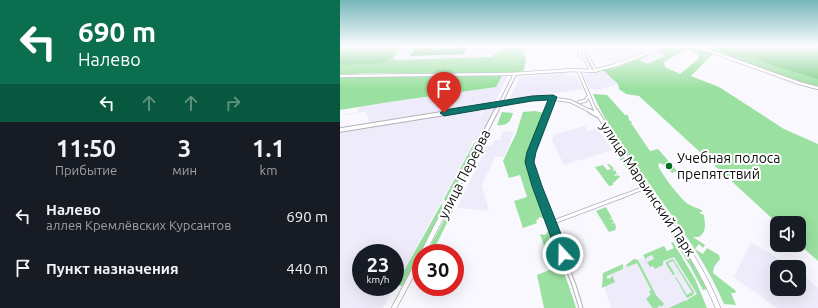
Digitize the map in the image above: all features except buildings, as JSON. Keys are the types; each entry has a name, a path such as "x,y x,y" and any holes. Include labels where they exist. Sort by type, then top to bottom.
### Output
{"street":[{"path":"586,60 591,71"},
{"path":"590,60 596,71"},
{"path":"340,76 515,74 578,70 596,71 628,60"},
{"path":"736,60 799,83 818,88"},
{"name":"улица Марьинский Парк","path":"578,70 598,116 697,263 709,285 718,308"},
{"path":"580,75 591,71"},
{"name":"улица Перерва","path":"428,244 501,104 515,74"},
{"path":"340,130 541,97 585,101 590,96"},
{"path":"553,97 531,152 530,162 581,308"},
{"path":"574,101 598,116"},
{"path":"551,223 646,187"},
{"path":"394,308 412,274"}],"shaded area":[{"path":"340,60 526,60 524,70 515,74 365,73 340,75"},
{"path":"340,60 388,60 384,63 340,65"},
{"path":"608,60 621,60 614,63"},
{"path":"634,60 640,60 647,64 655,60 667,60 664,62 665,67 680,74 696,60 707,60 691,76 719,87 784,129 818,144 818,261 806,250 806,216 770,217 639,96 626,94 619,89 618,84 603,70 615,68"},
{"path":"639,60 657,60 647,65"},
{"path":"740,60 818,60 818,86 801,82"},
{"path":"761,60 818,60 818,79"},
{"path":"604,71 618,84 596,90 590,88 583,75"},
{"path":"568,72 569,75 566,76 576,75 582,89 509,100 520,76 535,76 536,78 536,75"},
{"path":"361,76 502,76 496,87 340,110 340,78"},
{"path":"502,76 508,76 495,102 369,123 366,111 340,116 357,112 360,106 496,87"},
{"path":"593,94 607,95 625,115 628,115 629,120 632,122 631,123 650,151 658,149 677,171 672,173 666,166 660,163 658,165 667,180 685,201 703,211 699,213 704,215 704,230 702,235 699,237 693,237 705,245 703,248 699,244 695,249 703,254 707,248 719,255 720,259 714,267 713,273 736,291 735,293 731,293 736,305 724,304 694,248 616,136 601,112"},
{"path":"496,107 478,139 471,142 472,145 418,244 412,244 412,255 404,270 404,244 352,244 352,296 389,296 383,308 340,308 340,132 482,109 479,120 486,108"},
{"path":"535,111 544,113 527,155 526,164 545,219 540,217 536,221 537,223 523,228 514,201 527,197 520,175 509,178 503,161 516,134 523,112"},
{"path":"502,112 513,113 508,123 497,125"},
{"path":"585,126 588,131 597,128 612,150 564,165 552,140 555,134"},
{"path":"503,131 514,132 504,157 495,157 482,185 489,211 457,208 487,146 492,146 495,140 500,140"},
{"path":"479,141 446,204 444,199 474,143"},
{"path":"618,151 641,184 638,185 616,153"},
{"path":"607,164 614,168 612,171 615,170 617,174 614,175 615,176 618,175 620,177 613,183 613,185 609,186 595,167 603,165 607,170 611,169"},
{"path":"442,203 442,212 425,244 419,244"},
{"path":"606,207 612,218 609,220 612,219 614,222 611,224 615,223 616,228 615,230 609,232 596,211"},
{"path":"450,209 454,209 436,244 431,244"},
{"path":"549,230 576,308 544,308 537,275 552,269 540,234 545,235"},
{"path":"677,239 690,258 707,289 703,290 674,240"},
{"path":"673,242 695,279 707,308 669,308 686,300 687,302 687,300 697,294 674,257 663,261 663,265 655,269 653,266 650,267 647,262 654,259 652,255 647,257 646,260 643,255 664,246 667,251 674,248 671,243"},
{"path":"751,242 781,260 770,260 770,296 806,296 806,277 818,288 818,308 777,308 734,277"},
{"path":"677,252 701,297 695,308 611,308 604,286 607,273 655,253"},
{"path":"412,256 412,268 404,282 404,271"},
{"path":"634,259 638,260 656,295 664,304 661,307 660,305 657,308 653,308 646,299 651,294 649,292 651,290 637,263 627,267 626,265"},
{"path":"673,259 694,292 693,295 687,298 675,277 687,295 692,292 673,261 668,263 675,274 673,275 666,264 666,262"},
{"path":"623,264 623,269 607,276 607,279 611,278 612,275 615,282 602,288 603,273"}],"place":[{"name":"Учебная полоса препятствий","path":"669,166"}],"route":[{"path":"444,113 532,98 553,97 531,152 530,166 563,254"}]}
